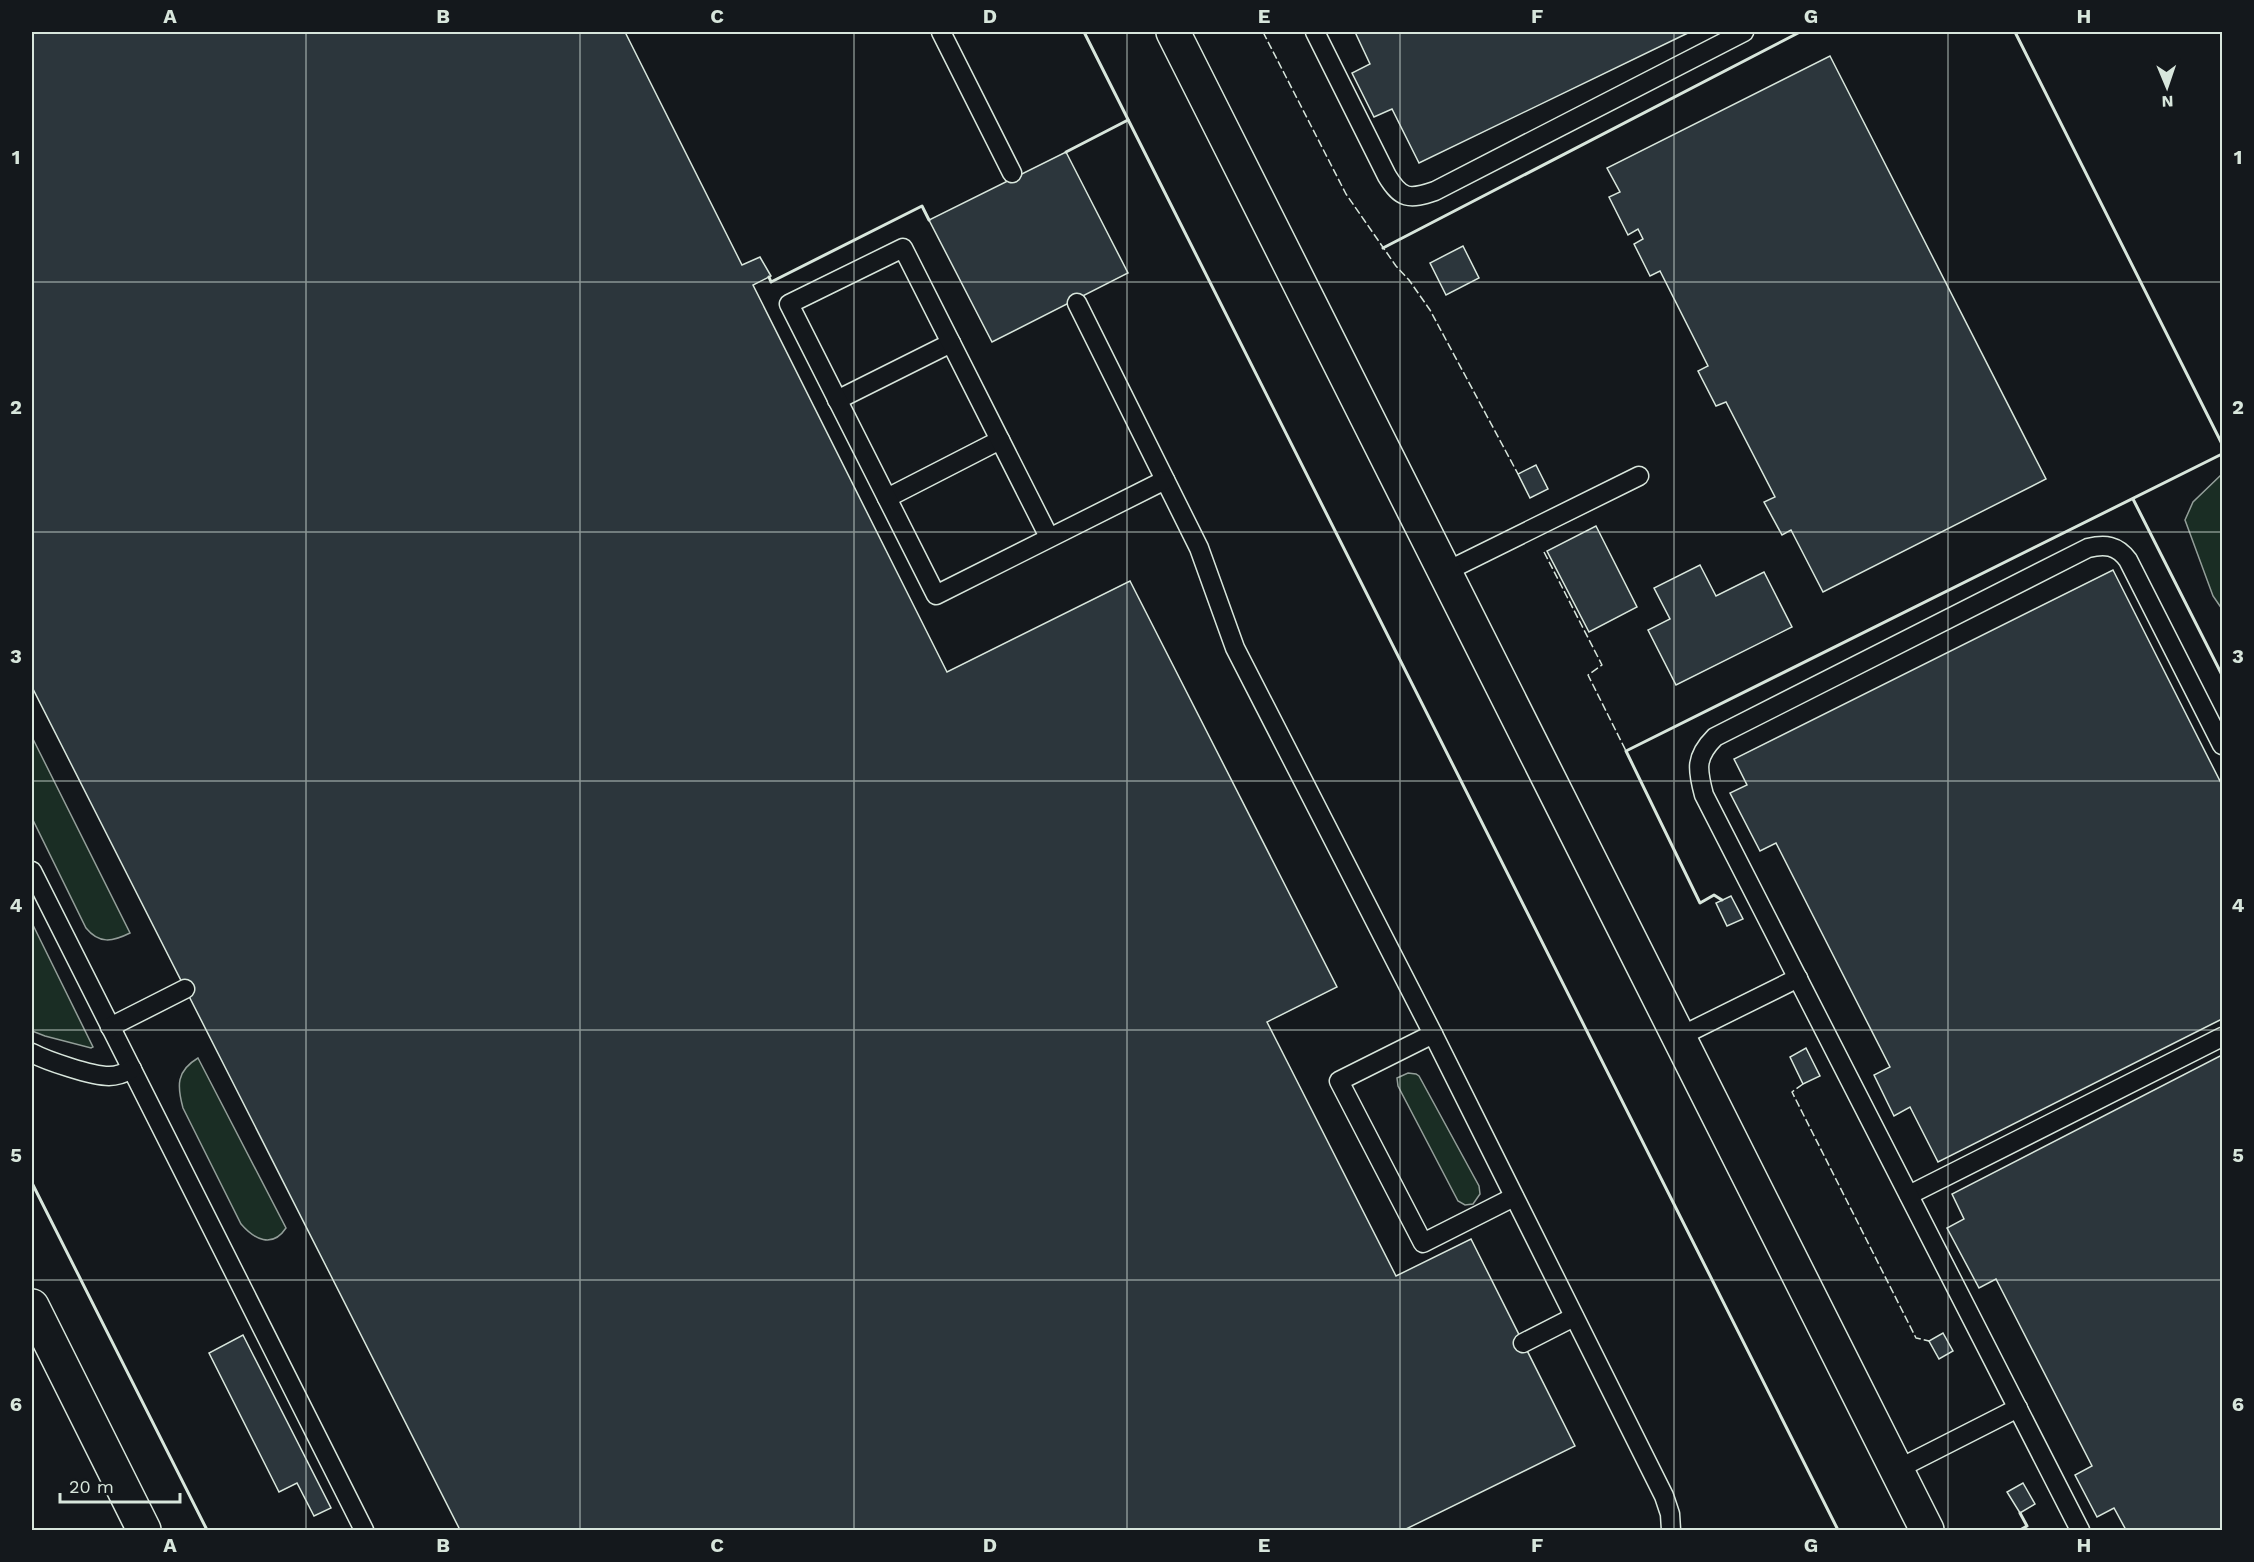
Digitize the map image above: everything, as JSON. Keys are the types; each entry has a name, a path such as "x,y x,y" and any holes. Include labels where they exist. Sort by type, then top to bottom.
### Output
{"street":[{"path":"1173,32 1927,1530"},
{"path":"32,1306 144,1530"}],"lane":[{"path":"941,32 1012,173"},
{"path":"1315,32 1395,189 1404,196 1419,196 1445,186 1744,32"},
{"path":"1049,537 903,248 789,304 936,595 1165,480"},
{"path":"1077,303 1199,548 1235,648 1433,1034 1664,1496 1670,1514 1671,1530"},
{"path":"837,400 951,344"},
{"path":"887,498 1000,440"},
{"path":"1445,572 1639,476"},
{"path":"2080,1530 1704,795 1699,762 1704,748 1715,737 2088,548 2100,545 2112,546 2121,551 2128,560 2223,745"},
{"path":"32,871 364,1530"},
{"path":"1679,1037 1798,978"},
{"path":"110,1027 185,990"},
{"path":"1433,1034 1340,1081 1423,1243 1514,1197"},
{"path":"1909,1195 2223,1037"},
{"path":"32,1053 57,1063 108,1076 118,1075 132,1069"},
{"path":"1523,1343 1574,1317"},
{"path":"1896,1470 2018,1408"}],"green space":[{"path":"2222,474 2222,609 2213,596 2185,520 2193,502"},
{"path":"32,737 130,933 106,940 96,937 86,928 32,818"},
{"path":"32,923 93,1047 91,1048 32,1031"},
{"path":"198,1058 286,1228 275,1238 263,1240 241,1224 183,1108 180,1080 186,1068"},
{"path":"1408,1073 1419,1076 1479,1186 1480,1194 1473,1204 1465,1205 1458,1201 1398,1086 1397,1078"}],"building":[{"path":"32,32 625,32 742,265 760,257 771,276 753,285 947,672 1130,581 1337,987 1267,1022 1396,1276 1471,1239 1575,1446 1404,1530 460,1530 32,687"},
{"path":"1355,32 1690,32 1419,163 1392,109 1374,117 1352,73 1370,64"},
{"path":"1830,56 2046,479 1823,592 1791,530 1782,535 1764,502 1775,497 1726,402 1716,406 1698,371 1708,366 1660,271 1650,276 1634,244 1643,239 1638,229 1628,235 1609,197 1620,192 1607,168"},
{"path":"1066,152 1128,273 992,342 929,220"},
{"path":"1463,246 1479,278 1446,295 1430,263"},
{"path":"1536,465 1548,489 1530,498 1518,474"},
{"path":"1596,526 1637,607 1589,632 1547,551"},
{"path":"1700,565 1716,596 1764,572 1792,627 1676,685 1648,630 1670,619 1654,588"},
{"path":"2113,570 2222,785 2222,1019 1938,1162 1910,1107 1894,1116 1874,1075 1890,1067 1776,843 1760,851 1730,793 1747,785 1734,759"},
{"path":"1731,896 1743,919 1727,926 1716,903"},
{"path":"1806,1048 1820,1076 1803,1084 1790,1057"},
{"path":"2222,1055 2222,1530 2126,1530 2114,1508 2097,1517 2075,1475 2092,1466 1996,1279 1979,1288 1947,1228 1964,1219 1952,1194"},
{"path":"1943,1333 1953,1351 1939,1359 1929,1341"},
{"path":"243,1335 331,1508 314,1516 297,1483 279,1492 209,1353"},
{"path":"2023,1483 2035,1504 2020,1513 2007,1492"}],"fence":[{"path":"1263,32 1346,194 1430,310 1518,474"},
{"path":"1544,552 1602,665 1588,675 1626,751"},
{"path":"1803,1084 1792,1092 1916,1338 1929,1341"}],"wall":[{"path":"1084,32 1838,1530"},
{"path":"1383,248 1800,32"},
{"path":"2015,32 2222,444"},
{"path":"1066,152 1128,120"},
{"path":"769,277 771,282 922,206 929,220"},
{"path":"1722,900 1714,895 1700,903 1626,751 2222,454"},
{"path":"2133,499 2222,675"},
{"path":"32,1183 207,1530"},
{"path":"2020,1513 2027,1526 2020,1530"}]}
